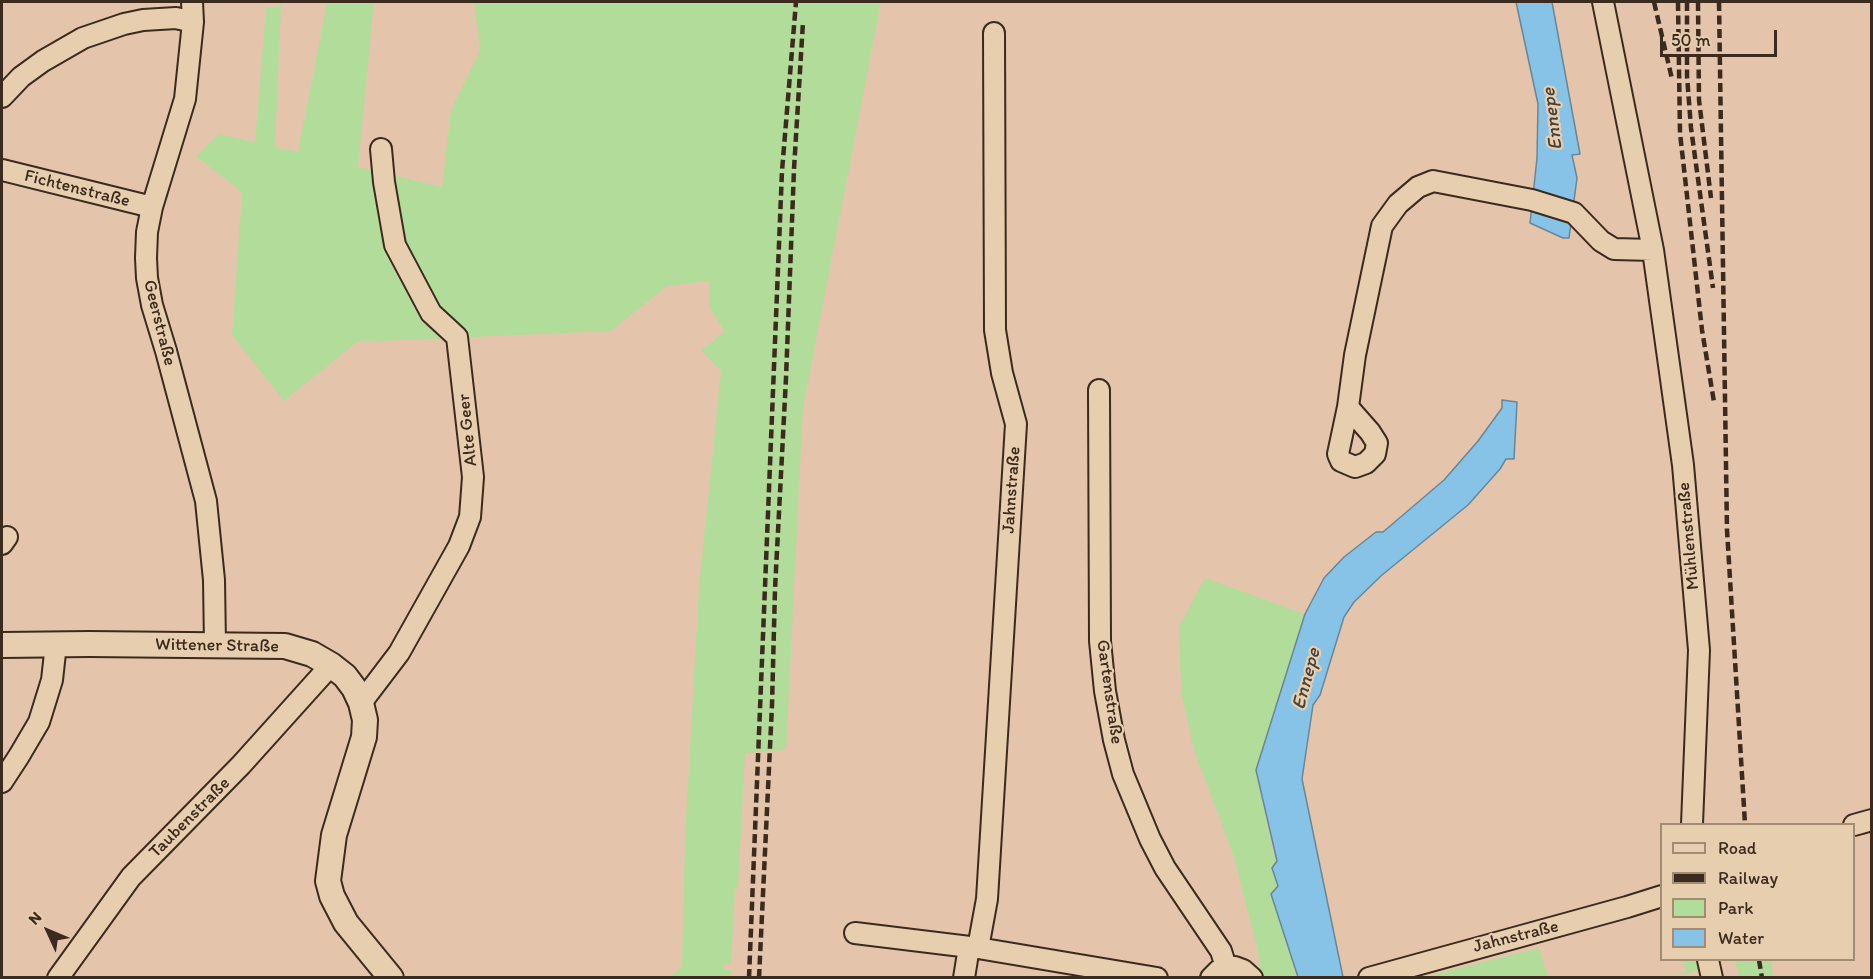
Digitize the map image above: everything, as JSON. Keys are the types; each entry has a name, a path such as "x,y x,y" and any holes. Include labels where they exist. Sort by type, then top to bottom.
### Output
{"main road":[{"name":"Wittener Straße","path":"2,645 285,646 300,650 331,665 345,676 361,703 365,720 364,737 334,835 328,881 332,896 346,923 391,978"}],"street":[{"name":"Geerstraße","path":"192,2 193,22 185,99 152,207 147,232 147,278 152,305 206,501 214,580 215,645"},
{"name":"Mühlenstraße","path":"1604,2 1653,250 1683,465 1699,650 1692,823"},
{"path":"2,97 28,72 83,38 143,20 177,18 193,22"},
{"name":"Jahnstraße","path":"964,978 987,898 1016,424 1002,373 994,330 994,33"},
{"name":"Alte Geer","path":"361,703 399,653 459,546 470,517 473,477 457,337 431,313 395,245 381,149"},
{"name":"Fichtenstraße","path":"2,170 152,207"},
{"path":"1348,407 1355,355 1382,226 1398,204 1418,188 1433,181 1532,200 1574,213 1601,241 1614,249 1653,250"},
{"name":"Gartenstraße","path":"1099,390 1100,641 1105,691 1114,740 1126,782 1150,839 1165,868 1221,951 1219,972"},
{"path":"2,782 39,722 52,680 56,644"},
{"name":"Taubenstraße","path":"58,978 131,877 241,765 331,665"},
{"path":"1855,825 1872,820"},
{"name":"Jahnstraße","path":"1370,978 1660,897"},
{"path":"855,933 974,948 1157,978"},
{"path":"1708,961 1712,978"},
{"path":"1219,972 1243,970 1252,978"}],"green space":[{"path":"327,2 374,2 358,167 442,187 451,110 480,51 474,2 881,2 803,408 786,750 745,753 738,888 735,889 731,964 724,964 724,970 731,970 730,977 670,977 682,966 685,837 699,586 721,371 701,350 725,332 709,306 709,281 667,286 611,331 357,342 284,401 232,335 242,192 196,156 219,134 255,142 266,8 281,5 275,147 298,152"},
{"path":"1205,578 1305,614 1256,770 1273,852 1277,861 1272,868 1278,886 1271,894 1295,977 1262,977 1256,943 1233,854 1194,750 1181,691 1179,627"},
{"path":"1539,948 1548,977 1425,977 1534,949"},
{"path":"1683,961 1696,961 1700,970 1669,977 1686,972"},
{"path":"1735,961 1771,961 1773,977 1739,977"}],"water":[{"name":"Ennepe","path":"1516,2 1552,2 1580,154 1572,155 1577,178 1569,238 1563,238 1530,223 1537,158 1538,104"},
{"name":"Ennepe","path":"1502,400 1517,402 1514,459 1506,459 1468,505 1382,575 1354,602 1344,617 1320,695 1313,705 1302,779 1343,977 1298,977 1271,894 1278,886 1272,868 1277,861 1256,770 1305,614 1324,578 1344,557 1376,532 1383,532 1444,480 1478,441 1502,408"}],"railway":[{"path":"749,978 782,171 796,2"},
{"path":"1654,2 1672,79"},
{"path":"1678,2 1680,133 1702,330 1714,402"},
{"path":"1687,2 1687,76 1691,128 1713,288"},
{"path":"1698,2 1699,100 1711,198"},
{"path":"1719,2 1727,530 1745,823"},
{"path":"759,978 794,169 803,22"},
{"path":"1759,961 1762,978"}]}
